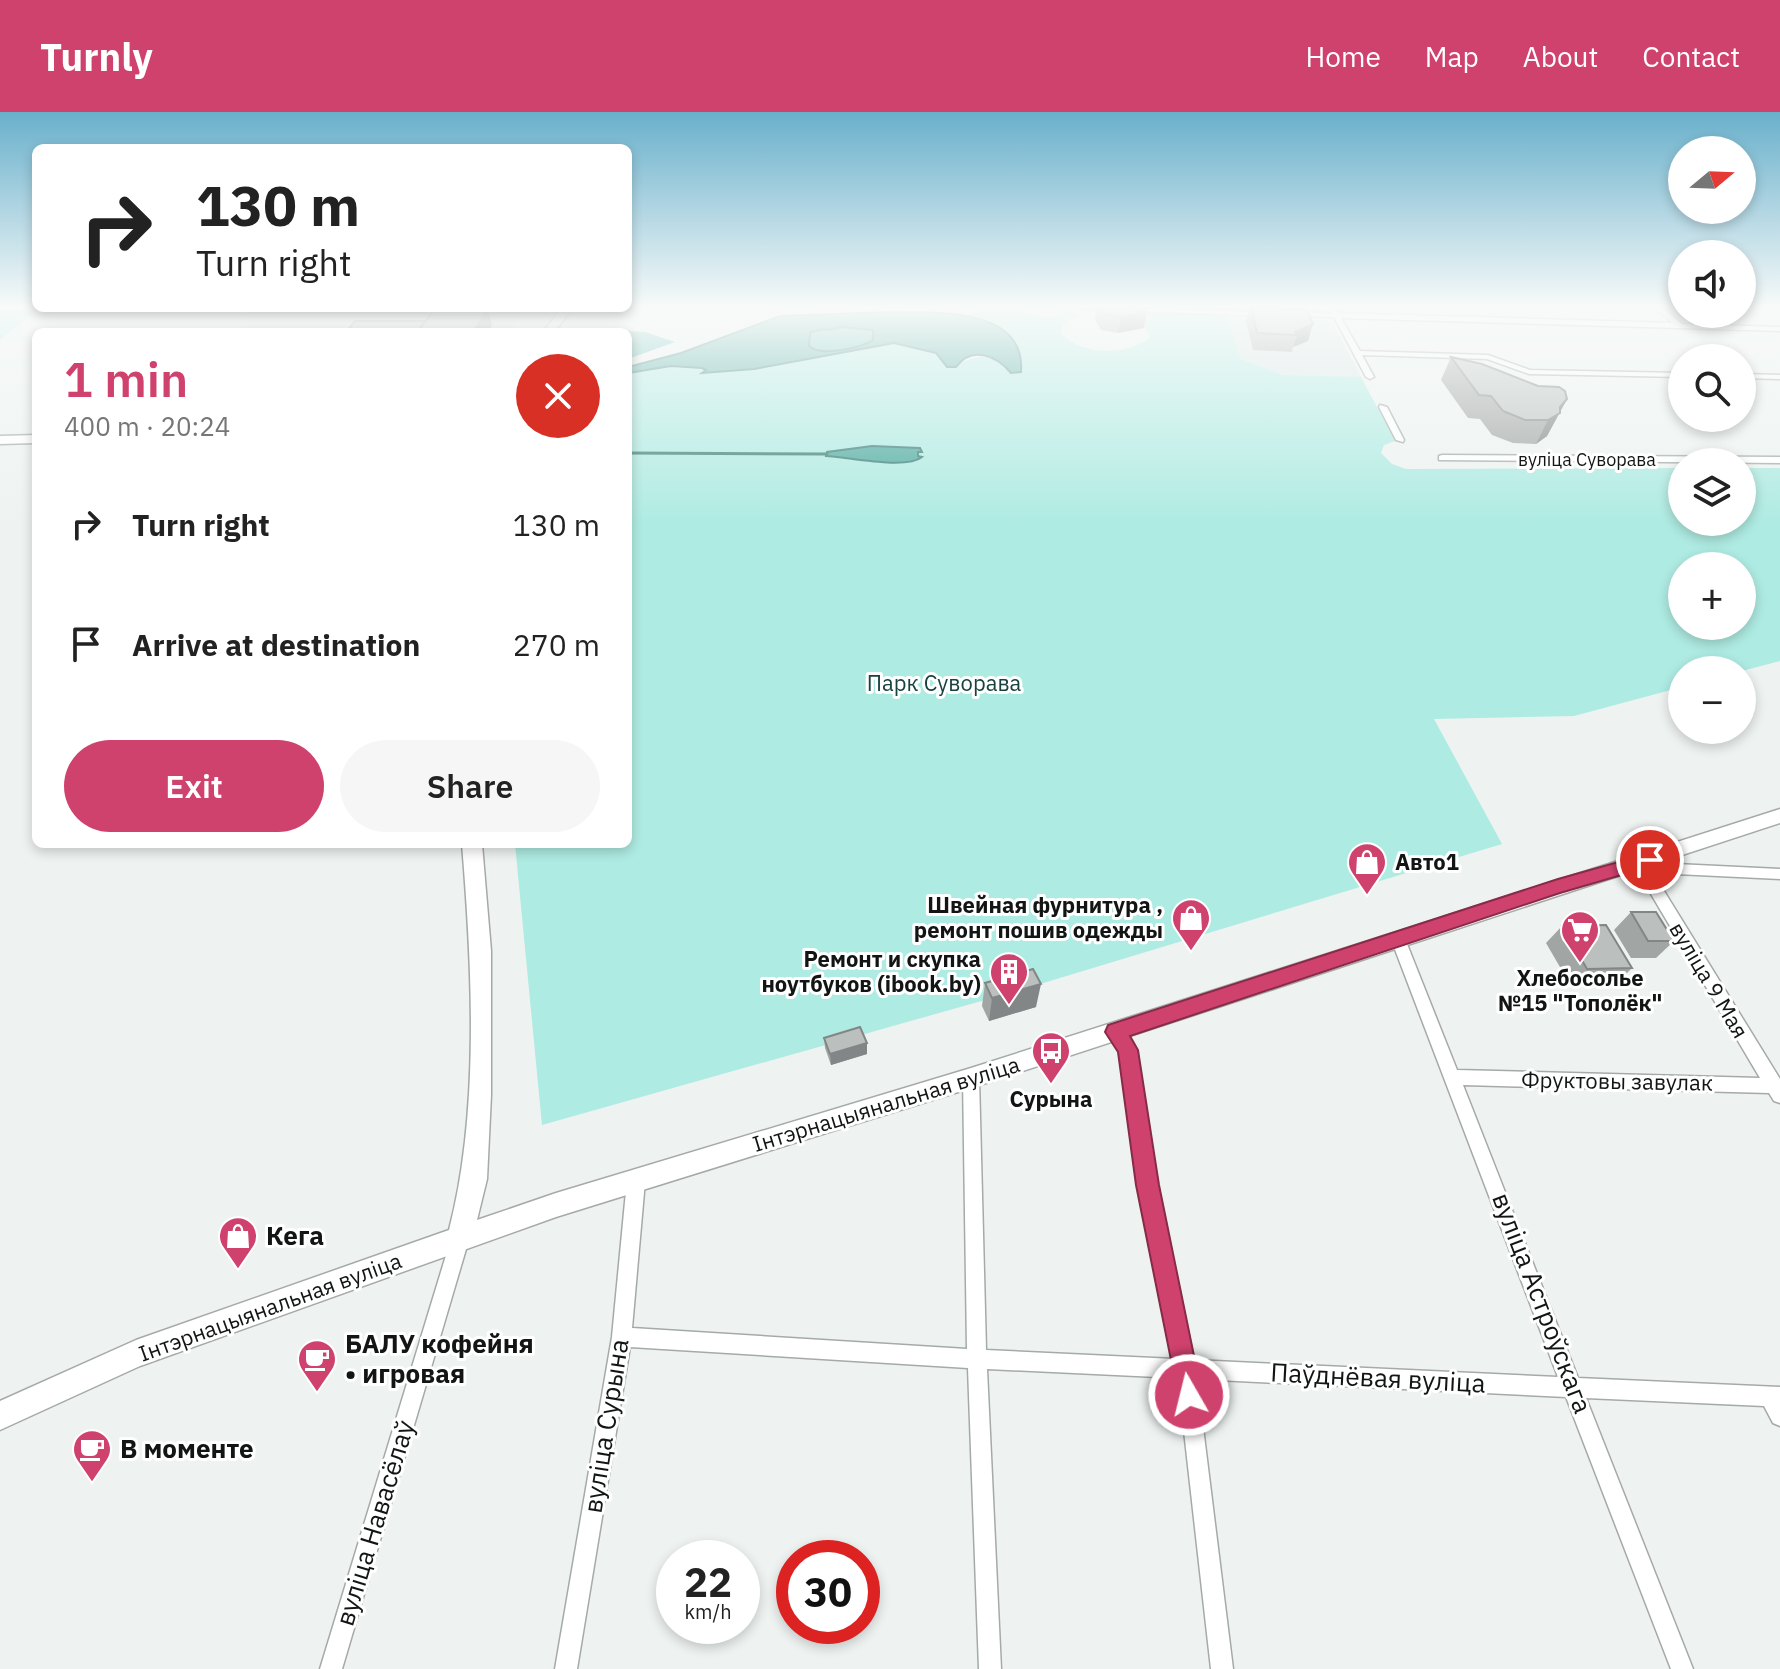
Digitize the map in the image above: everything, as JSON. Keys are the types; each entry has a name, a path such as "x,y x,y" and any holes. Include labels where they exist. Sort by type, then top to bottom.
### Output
{"main road":[{"path":"0,440 32,439"},
{"name":"Інтэрнацыянальная вуліца","path":"0,1416 136,1354 460,1239 1115,1032 1780,816"},
{"path":"460,1239 475,1179 479,1095 481,951 472,848"}],"street":[{"path":"1383,407 1400,440"},
{"name":"вуліца Суворава","path":"1442,458 1780,460"},
{"path":"1644,861 1676,869 1780,874"},
{"name":"вуліца 9 Мая","path":"1644,861 1778,1089"},
{"name":"вуліца Астроўскага","path":"1398,939 1682,1669"},
{"path":"1115,1032 1128,1050 1148,1185 1186,1367 1222,1669"},
{"name":"Фруктовы завулак","path":"1453,1077 1778,1089"},
{"path":"971,1078 977,1359 990,1669"},
{"name":"вуліца Сурына","path":"566,1669 622,1337 636,1181"},
{"name":"вуліца Навасёлаў","path":"331,1669 460,1239"},
{"name":"Паўднёвая вуліца","path":"622,1337 977,1359 1775,1397"},
{"path":"1775,1397 1780,1416"}],"green space":[{"name":"Парк Суворава","path":"632,380 1362,380 1395,441 1384,445 1381,453 1392,464 1406,469 1668,468 1668,536 1756,536 1756,468 1780,468 1780,661 1756,667 1756,656 1668,656 1668,691 1574,716 1434,719 1502,844 1017,991 542,1125 515,848 632,848"}],"shaded area":[{"path":"872,446 920,448 922,452 918,452 918,456 922,457 914,461 890,463 826,456 827,452"}],"building":[{"path":"1468,380 1522,380 1538,386 1559,387 1565,391 1567,399 1560,407 1560,413 1548,420 1525,420 1503,411 1491,396 1479,395"},
{"path":"1631,912 1656,912 1674,941 1648,941"},
{"path":"1606,925 1632,968 1587,969 1562,926"},
{"path":"1033,969 1041,984 992,998 985,983"},
{"path":"860,1027 867,1043 830,1054 824,1038"}],"waterway":[{"path":"632,453 827,454"}],"place":[{"name":"Авто1","path":"1367,896"},
{"name":"Швейная фурнитура , ремонт пошив одежды","path":"1191,952"},
{"name":"Хлебосолье №15 \"Тополёк\"","path":"1580,964"},
{"name":"Ремонт и скупка ноутбуков (ibook.by)","path":"1009,1006"},
{"name":"Сурына","path":"1051,1085"},
{"name":"Кега","path":"238,1270"},
{"name":"БАЛУ кофейня • игровая","path":"317,1393"},
{"name":"В моменте","path":"92,1483"}],"route":[{"path":"1189,1395 1186,1367 1148,1185 1128,1050 1115,1032 1558,886 1650,860"}]}
